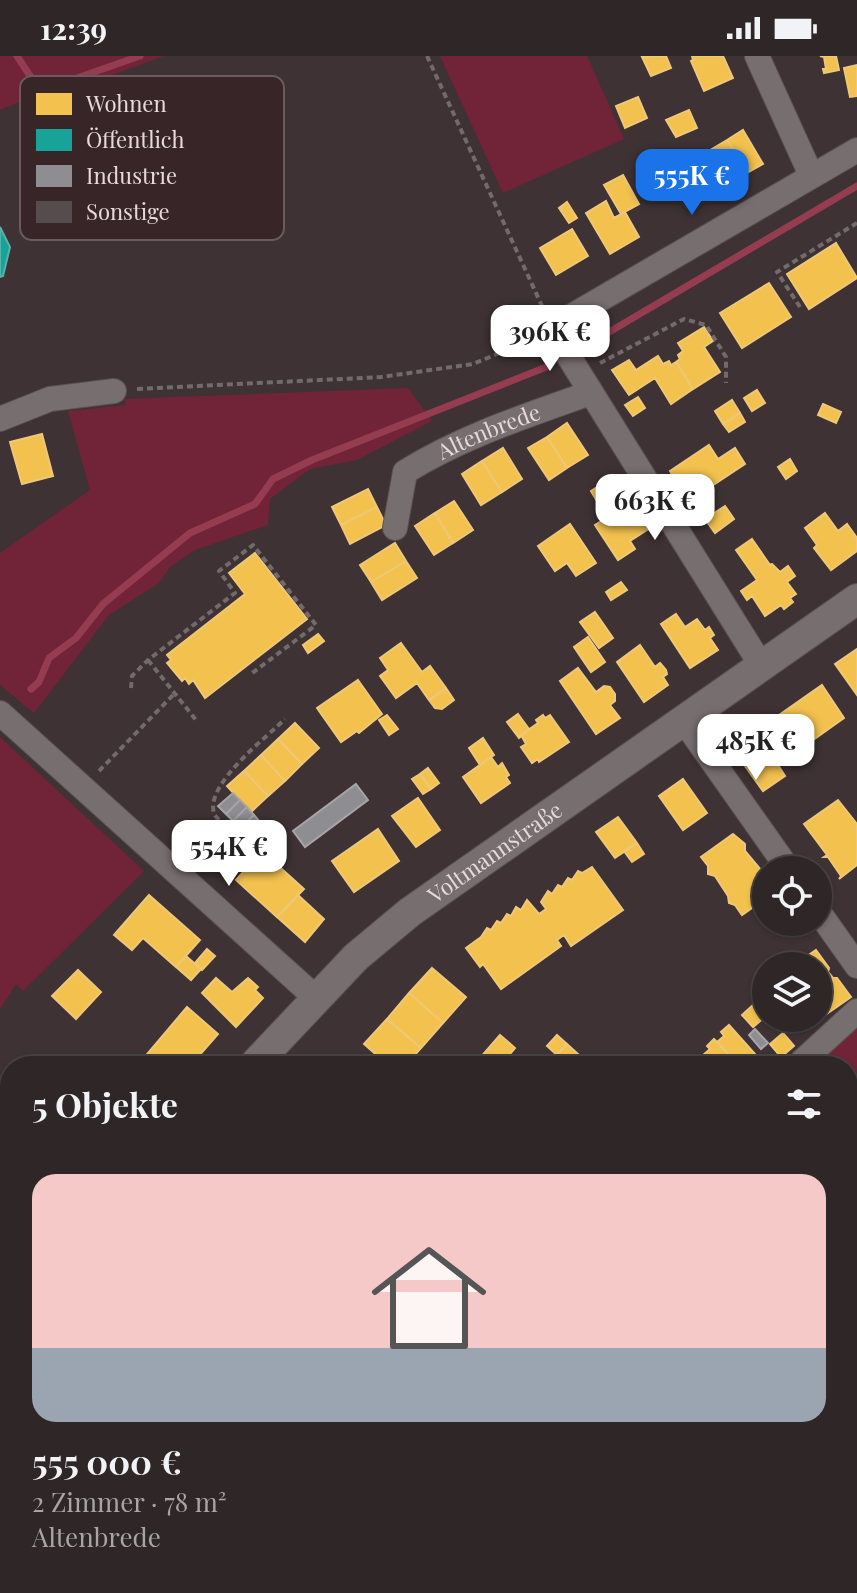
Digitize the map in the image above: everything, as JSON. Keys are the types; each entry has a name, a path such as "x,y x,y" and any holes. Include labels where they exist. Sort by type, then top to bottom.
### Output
{"street":[{"path":"757,56 811,175"},
{"path":"761,665 551,328 857,150"},
{"name":"Altenbrede","path":"395,528 405,472 440,450 584,384"},
{"path":"0,419 50,399 114,391"},
{"name":"Voltmannstraße","path":"262,1056 356,957 430,897 857,599"},
{"path":"0,713 316,998"},
{"path":"684,721 779,856"},
{"path":"832,931 857,966"},
{"path":"808,1056 857,1011"}],"path":[{"path":"114,391 321,382 436,370 473,364 501,354 551,328 427,56"},
{"path":"800,307 777,272 857,223"},
{"path":"584,384 684,319 706,325 726,357 726,383"},
{"path":"131,688 132,676 148,660 235,593 219,571 253,545 316,625 251,674"},
{"path":"148,660 196,720"},
{"path":"84,788 175,693"},
{"path":"226,827 215,816 213,806 221,781 285,719"}],"shaded area":[{"path":"0,56 164,56 109,76 20,76 20,102 0,110"},
{"path":"440,56 587,56 624,139 503,193"},
{"path":"408,388 432,421 357,460 310,469 270,499 268,525 195,550 170,567 159,583 109,615 34,713 0,685 0,553 90,490 68,411 126,405 124,399"},
{"path":"0,737 144,871 23,991 16,984 0,1009"},
{"path":"857,1028 857,1056 826,1056"}],"building: Wohnen":[{"path":"666,56 671,68 651,76 642,57"},
{"path":"692,56 723,56 733,78 704,91 691,61"},
{"path":"820,56 836,56 839,70 824,73 824,57"},
{"path":"857,65 857,96 850,97 844,68"},
{"path":"638,97 647,118 625,128 616,106"},
{"path":"689,110 697,128 676,137 666,120"},
{"path":"743,130 763,164 747,173 727,140"},
{"path":"727,140 747,173 720,189 700,156"},
{"path":"623,175 639,204 621,214 604,185"},
{"path":"606,201 614,218 625,212 639,237 610,254 586,213"},
{"path":"567,202 577,218 569,223 559,208"},
{"path":"572,229 588,256 556,275 540,248"},
{"path":"836,243 857,278 809,309 787,274"},
{"path":"769,283 791,317 742,348 720,313"},
{"path":"704,327 713,341 704,347 720,372 693,389 676,362 683,351 678,343"},
{"path":"658,356 663,364 676,362 693,389 671,404 655,378 629,395 612,370 629,360 636,370"},
{"path":"757,390 765,403 752,411 744,398"},
{"path":"638,397 645,408 633,416 625,405"},
{"path":"732,400 740,413 723,424 715,411"},
{"path":"823,404 841,412 836,423 818,415"},
{"path":"740,413 745,422 729,432 723,424"},
{"path":"567,423 588,455 567,468 547,437"},
{"path":"42,434 53,476 22,484 10,442"},
{"path":"547,437 567,468 549,480 528,448"},
{"path":"709,445 718,459 735,448 745,464 695,497 681,476 675,479 670,471"},
{"path":"503,448 522,479 502,492 482,461"},
{"path":"790,459 797,471 786,479 778,467"},
{"path":"482,461 502,492 481,505 462,474"},
{"path":"608,480 619,497 601,508 591,491"},
{"path":"368,489 377,507 341,525 332,507"},
{"path":"454,501 473,530 453,543 435,513"},
{"path":"629,503 647,530 630,541 635,549 618,560 595,525"},
{"path":"725,506 734,519 715,533 705,519"},
{"path":"377,507 386,525 350,544 341,525"},
{"path":"435,513 453,543 434,555 415,526"},
{"path":"825,513 838,531 847,524 857,538 857,551 831,570 814,548 817,545 805,528"},
{"path":"570,524 596,563 576,576 567,563 555,571 538,546"},
{"path":"752,539 770,565 780,572 788,566 795,576 787,582 796,594 790,598 793,602 784,609 781,605 765,616 752,596 747,600 741,591 757,580 736,550"},
{"path":"395,543 406,561 371,582 360,565"},
{"path":"255,553 307,619 205,698 193,680 189,684 185,678 182,681 167,663 171,660 167,655 245,594 229,573"},
{"path":"406,561 417,578 382,600 371,582"},
{"path":"621,582 627,590 611,600 606,592"},
{"path":"595,612 613,638 599,648 580,622"},
{"path":"676,614 685,627 697,619 705,630 709,627 714,635 710,638 718,650 690,668 661,624"},
{"path":"318,634 324,641 308,653 303,645"},
{"path":"588,637 605,662 591,672 574,647"},
{"path":"401,643 422,672 430,666 446,688 429,700 417,683 396,698 380,676 388,670 380,658"},
{"path":"640,645 655,667 660,663 666,670 667,674 663,677 668,685 644,702 617,662"},
{"path":"857,649 857,695 835,664"},
{"path":"578,668 596,692 604,686 610,687 615,694 615,701 610,705 620,718 596,734 560,681"},
{"path":"358,680 382,714 359,733 357,731 341,742 317,708"},
{"path":"822,685 844,718 778,765 785,776 763,791 732,748"},
{"path":"446,688 454,700 442,709 435,708 429,700"},
{"path":"518,714 529,729 519,738 507,722"},
{"path":"387,715 398,729 389,735 379,720"},
{"path":"543,715 545,718 550,715 569,742 539,762 538,759 532,763 521,747 526,744 521,735 538,723 536,720"},
{"path":"295,723 319,748 302,764 278,739"},
{"path":"483,738 494,755 480,765 469,748"},
{"path":"278,739 302,764 285,781 261,755"},
{"path":"261,755 285,781 268,796 244,771"},
{"path":"491,757 498,767 502,763 510,783 481,803 463,777"},
{"path":"428,768 439,783 431,789 420,774"},
{"path":"244,771 268,796 251,812 227,786"},
{"path":"420,774 431,789 423,794 412,779"},
{"path":"683,779 707,813 683,830 659,796"},
{"path":"418,798 440,830 416,847 392,816"},
{"path":"838,800 857,824 857,865 839,879 841,876 832,863 832,856 826,856 804,824"},
{"path":"618,817 637,843 615,858 596,832"},
{"path":"378,829 399,861 354,892 332,861"},
{"path":"733,834 745,844 745,851 752,859 752,908 742,915 735,905 729,903 715,876 708,874 708,866 701,857"},
{"path":"637,843 644,854 632,862 624,851"},
{"path":"262,851 304,889 277,917 236,880"},
{"path":"592,867 623,910 571,946 564,935 557,940 561,946 501,989 483,964 480,967 466,948 487,928 491,930 497,921 501,923 507,914 511,916 516,907 521,910 527,900 539,914 546,909 541,902 548,891 552,894 568,878 572,880 578,871 582,873"},
{"path":"149,895 200,940 176,967 143,938 132,950 114,935"},
{"path":"298,895 324,919 305,942 277,917"},
{"path":"207,949 215,956 202,970 195,963"},
{"path":"186,956 201,969 191,980 176,967"},
{"path":"432,968 466,997 443,1023 409,993"},
{"path":"78,970 101,992 76,1019 52,996"},
{"path":"832,977 837,978 851,997 832,1010"},
{"path":"216,978 232,992 248,978 258,987 255,990 263,998 236,1027 202,993"},
{"path":"409,993 443,1023 421,1048 387,1019"},
{"path":"752,1006 752,1026 742,1015"},
{"path":"187,1007 218,1034 199,1056 145,1056"},
{"path":"387,1019 421,1048 414,1056 378,1056 364,1044"},
{"path":"729,1025 755,1054 730,1056 717,1042 724,1036 721,1032"},
{"path":"783,1033 794,1046 780,1056 770,1044"},
{"path":"500,1035 515,1048 508,1056 482,1056"},
{"path":"557,1035 567,1044 557,1055 547,1046"},
{"path":"714,1039 730,1056 704,1056 710,1049 707,1046"},
{"path":"567,1044 578,1054 576,1056 557,1055"}],"building: Öffentlich":[{"path":"0,227 10,247 3,276 0,277"}],"building: Industrie":[{"path":"356,784 368,800 305,847 293,831"},
{"path":"233,793 240,800 226,814 218,806"},
{"path":"240,800 247,807 233,821 226,814"},
{"path":"247,807 254,815 239,829 233,821"},
{"path":"254,815 260,822 246,836 239,829"},
{"path":"260,822 268,829 253,843 246,836"},
{"path":"758,1032 768,1043 761,1049 749,1035"}],"waterway":[{"path":"17,56 30,76"},
{"path":"83,76 140,56"},
{"path":"582,348 857,186"},
{"path":"31,689 39,682 49,658 76,638 103,604 190,533 255,504 273,479 312,460 549,366"}]}
